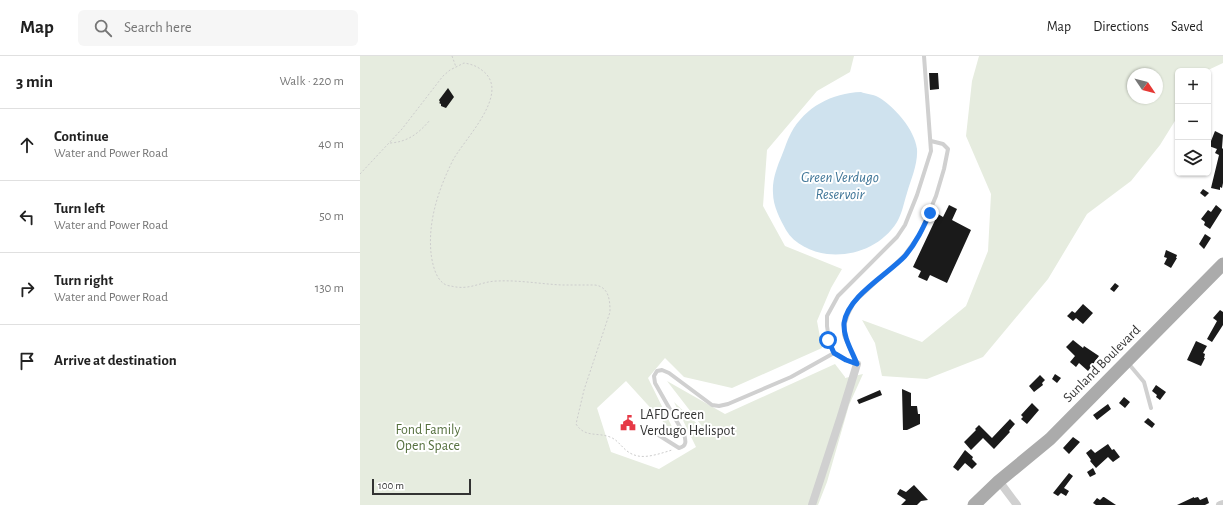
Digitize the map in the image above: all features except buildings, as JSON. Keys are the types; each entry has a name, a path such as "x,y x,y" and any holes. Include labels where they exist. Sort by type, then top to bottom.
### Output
{"main road":[{"name":"Sunland Boulevard","path":"974,505 999,481 1050,439 1223,264"},
{"name":"Sunland Boulevard","path":"965,505 980,492 999,481"}],"street":[{"path":"812,505 857,364"},
{"path":"999,481 1017,505"}],"lane":[{"path":"857,364 834,353 828,340 827,316 838,296 897,237 905,225 926,170 931,151 931,141 924,56"},
{"path":"857,364 844,335 844,322 854,302 904,256 920,234 936,196 948,150 943,144 931,141"},
{"path":"652,432 679,448 685,445 686,440 655,383 654,376 657,371 662,370 669,373 712,405 719,406 728,404 792,377 834,353"},
{"path":"1127,362 1144,382 1152,408"}],"path":[{"path":"452,56 456,67"},
{"path":"360,174 402,129 443,76 464,63 478,66 487,74 492,85 491,96 476,127 452,162 435,205 430,237 432,261 438,277 443,284 460,288 469,288 497,280 563,285 595,285 606,289 610,300 610,312 584,390 576,424 580,430 589,434 612,437 624,450 639,456 658,454 679,448"},
{"path":"390,143 398,143 416,135 430,120"}],"green space":[{"name":"Fond Family Open Space","path":"360,56 854,56 850,72 817,91 767,150 763,206 785,246 842,269 831,288 817,321 822,348 732,388 684,377 665,358 648,378 677,437 626,381 597,408 611,452 659,469 696,447 674,402 708,434 667,381 725,414 835,364 845,378 863,374 849,405 827,482 818,505 360,505"},
{"path":"979,56 1223,56 1223,63 1211,69 1175,68 1175,121 1160,145 1131,181 1087,214 1048,279 983,357 927,379 882,376 875,343 862,320 922,342 966,306 988,251 991,194 966,136 972,81"}],"water":[{"name":"Green Verdugo Reservoir","path":"861,92 878,97 891,106 903,119 912,134 917,149 915,166 899,219 884,238 857,252 847,254 821,253 799,243 789,235 786,230 779,217 773,198 773,183 775,174 790,136 804,116 820,103 840,95"}],"place":[{"name":"LAFD Green Verdugo Helispot","path":"628,423"}],"route":[{"path":"828,340 834,353 857,364 844,335 844,322 854,302 890,271 913,246 930,213"}]}
